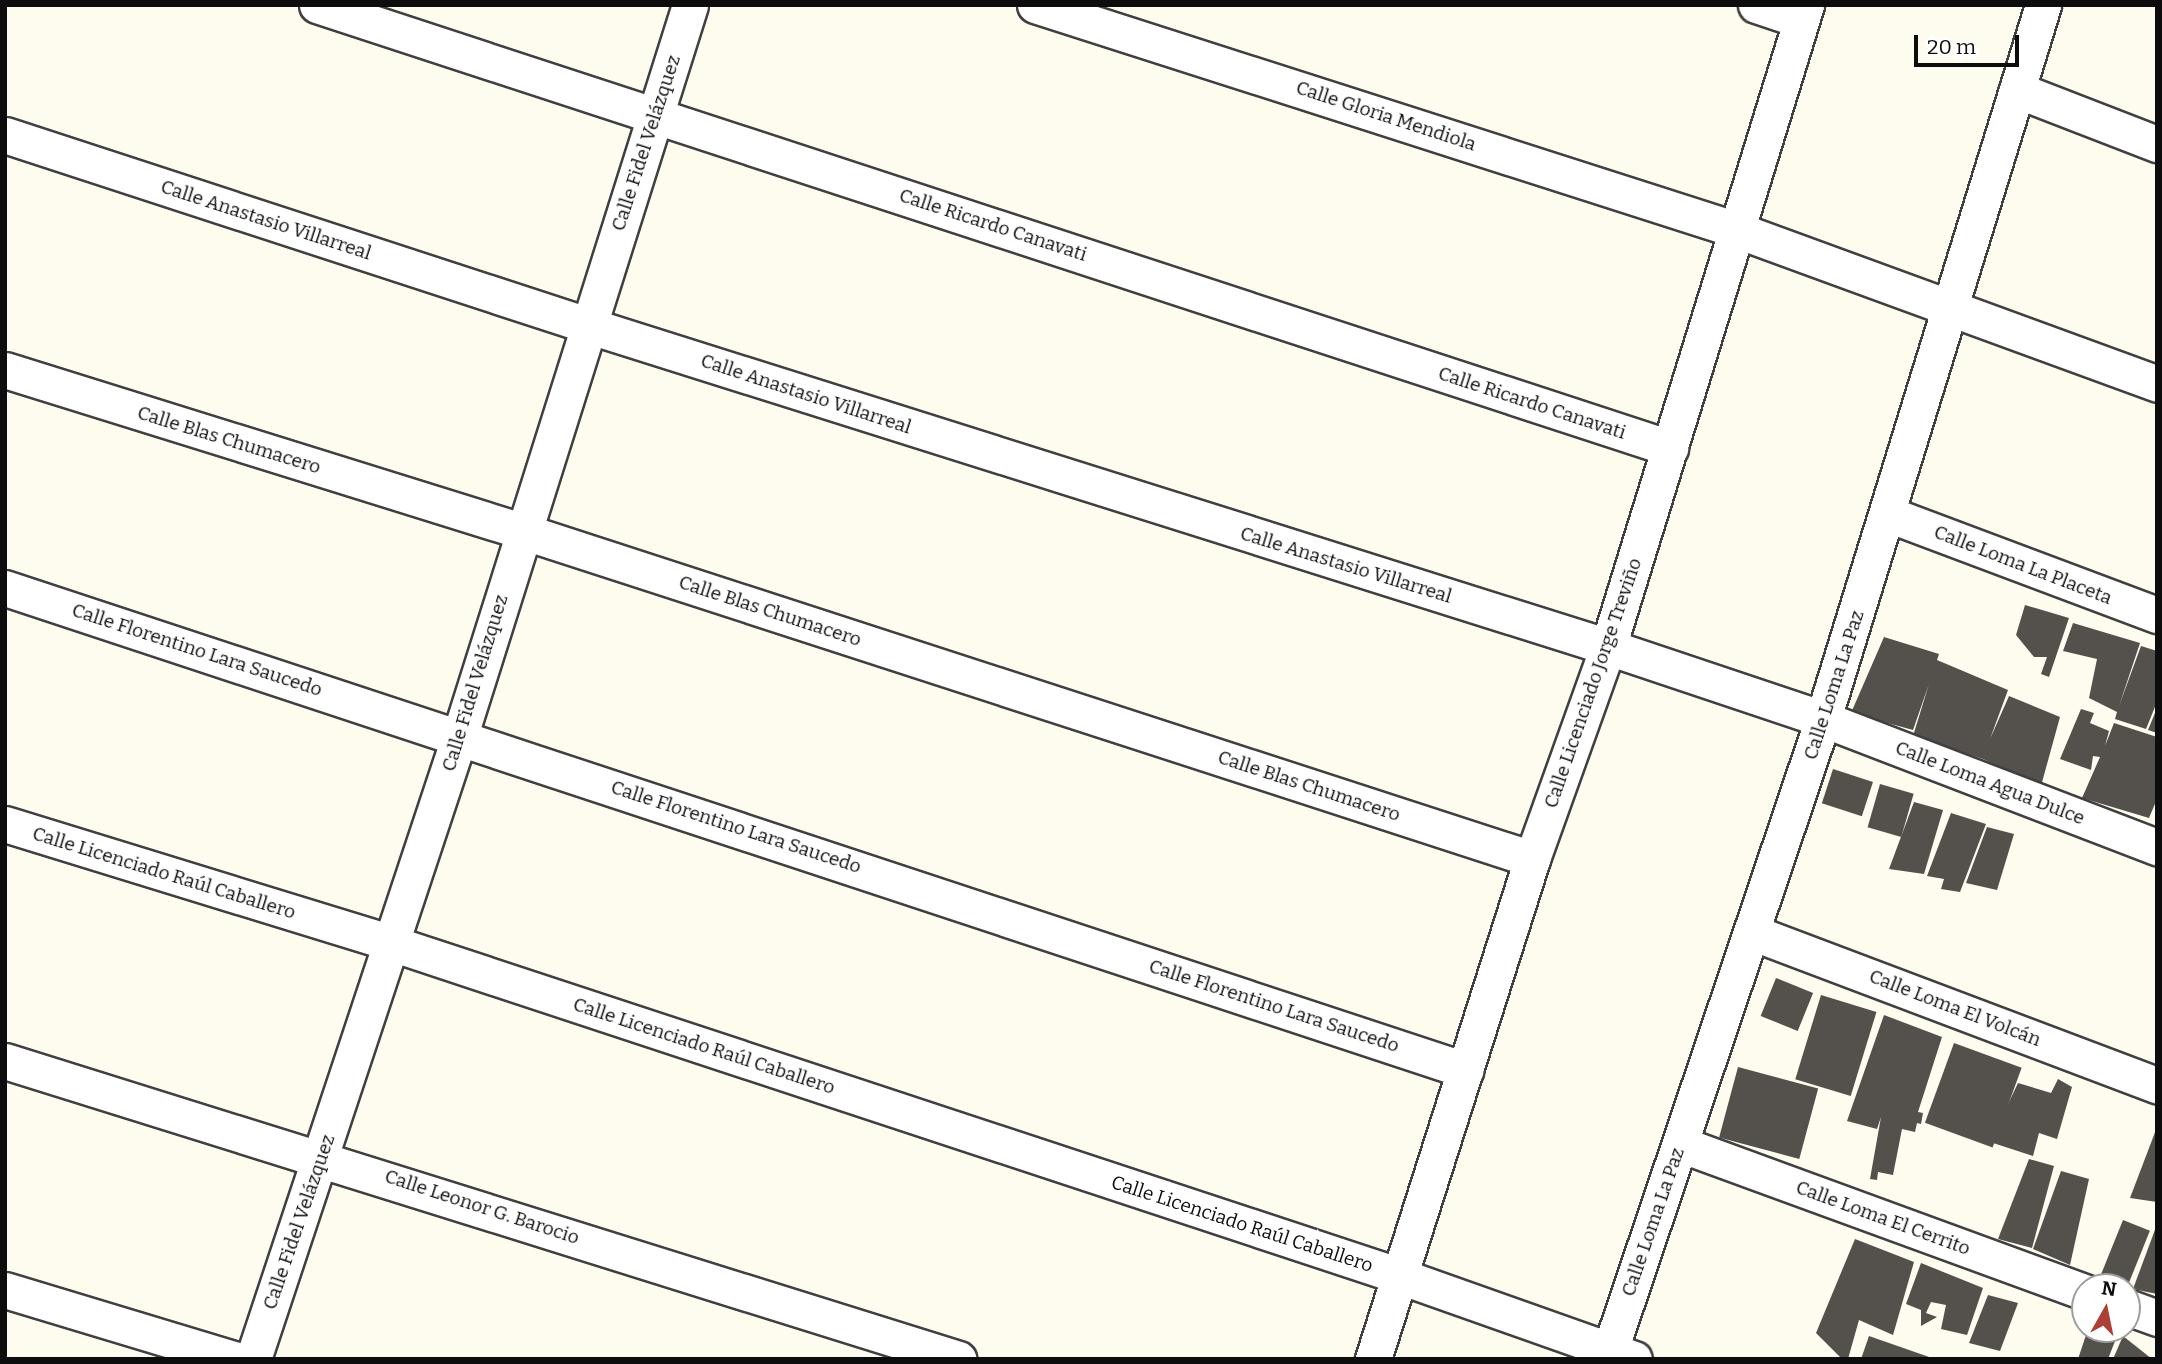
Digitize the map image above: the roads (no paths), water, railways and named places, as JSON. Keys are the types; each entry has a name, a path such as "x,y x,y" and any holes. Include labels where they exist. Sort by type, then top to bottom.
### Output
{"street":[{"name":"Calle Ricardo Canavati","path":"317,5 1670,448"},
{"name":"Calle Fidel Velázquez","path":"253,1359 460,735 522,531 690,5"},
{"name":"Calle Gloria Mendiola","path":"1035,5 1737,230 1951,306 2157,384"},
{"path":"1756,5 1804,13"},
{"name":"Calle Loma La Paz","path":"1617,1356 1680,1144 1754,933 1888,514 2043,5"},
{"name":"Calle Licenciado Jorge Treviño","path":"1373,1359 1532,859 1608,647 1804,13"},
{"path":"2017,90 2157,144"},
{"name":"Calle Anastasio Villarreal","path":"5,135 587,325 1608,647 1823,719"},
{"name":"Calle Blas Chumacero","path":"5,370 522,531 1532,859"},
{"name":"Calle Loma La Placeta","path":"1888,514 2157,615"},
{"name":"Calle Florentino Lara Saucedo","path":"5,588 460,735 1465,1070"},
{"name":"Calle Loma Agua Dulce","path":"1823,719 2157,847"},
{"name":"Calle Licenciado Raúl Caballero","path":"5,824 391,943 1400,1276 1617,1356"},
{"name":"Calle Loma El Volcán","path":"1754,933 2157,1085"},
{"name":"Calle Leonor G. Barocio","path":"5,1060 322,1156 958,1359"},
{"name":"Calle Loma El Cerrito","path":"1680,1144 2071,1287"},
{"path":"5,1290 234,1359"}]}
